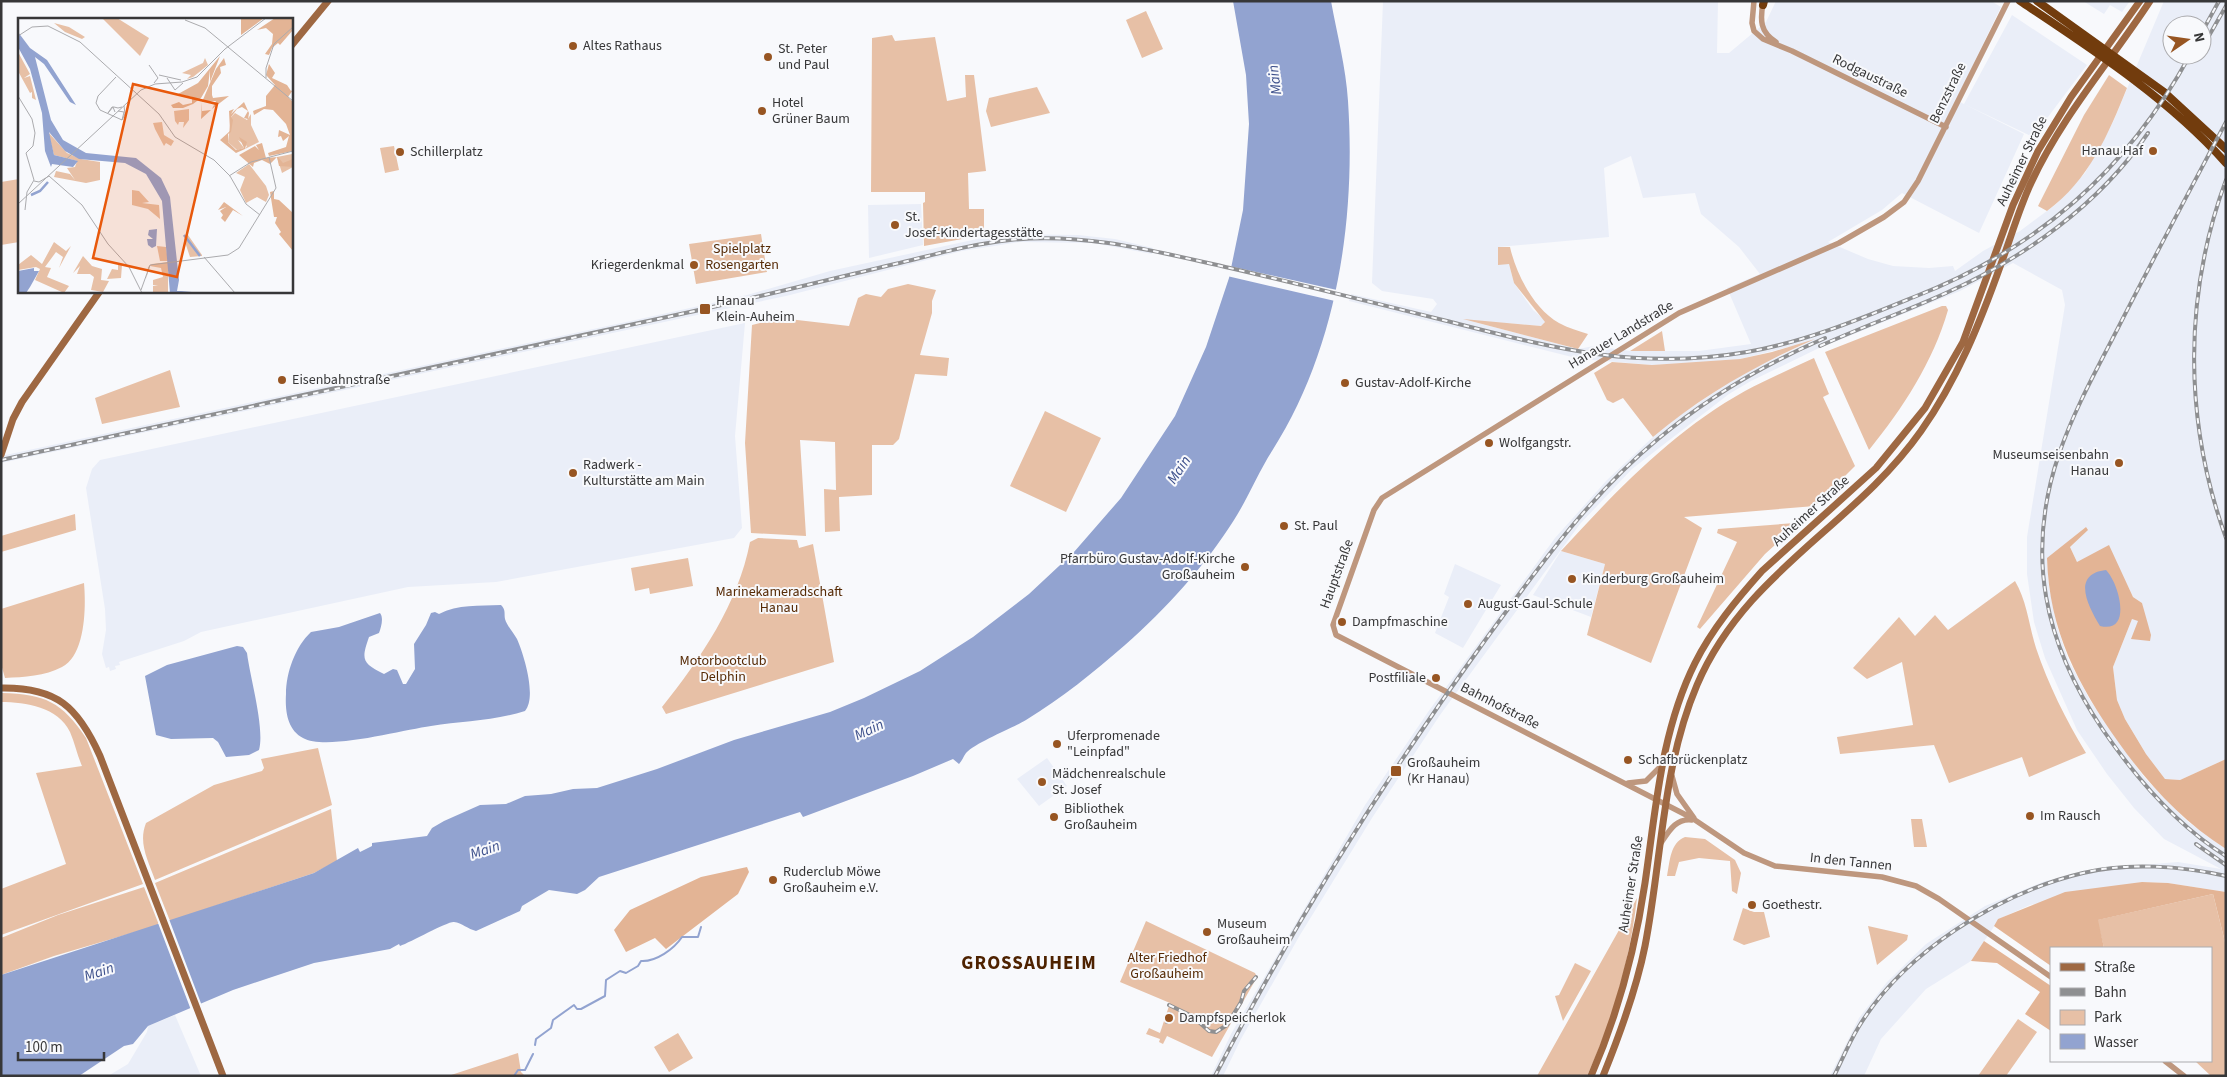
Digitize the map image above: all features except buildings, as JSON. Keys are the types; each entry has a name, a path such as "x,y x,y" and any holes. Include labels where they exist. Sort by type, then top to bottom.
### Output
{"highway":[{"path":"2020,1 2133,80 2181,119 2226,163"},
{"path":"2037,1 2164,92 2226,150"}],"main road":[{"path":"292,45 328,1"},
{"name":"Auheimer Straße","path":"1591,1076 1618,1005 1632,954 1670,729 1695,663 1723,618 1762,571 1876,468 1912,427 1954,360 1977,306 2024,178 2050,128 2140,1"},
{"name":"Auheimer Straße","path":"1603,1076 1638,974 1672,769 1681,730 1697,685 1725,633 1763,587 1885,474 1912,444 1960,366 1987,301 2014,223 2031,182 2057,132 2150,1"},
{"path":"1,455 13,418 22,402 99,292"},
{"path":"1,688 32,690 47,693 61,700 76,715 100,756 222,1073"}],"street":[{"name":"Rodgaustraße","path":"1754,1 1752,16 1754,30 1763,39 1784,47 1946,127"},
{"name":"Benzstraße","path":"1909,196 1946,127 2008,1"},
{"name":"Rodgaustraße","path":"1763,2 1760,21 1763,31 1784,47"},
{"name":"Hanauer Landstraße","path":"1368,526 1376,505 1382,498 1616,351 1694,306 1839,243 1892,213 1909,196"},
{"name":"Hauptstraße","path":"1333,632 1333,623 1368,526"},
{"name":"Bahnhofstraße","path":"1333,632 1666,805"},
{"path":"1622,783 1646,781 1663,764"},
{"path":"1672,769 1673,783 1677,794 1699,823"},
{"name":"In den Tannen","path":"1666,805 1699,823 1744,853 1766,863 1795,869 1893,878 1922,889 2050,976"},
{"path":"1661,843 1679,822 1687,820 1699,823"},
{"path":"2166,1062 2184,1076"}],"shaded area":[{"path":"1383,1 1718,1 1717,53 1729,53 1766,22 1776,1 1991,1 2001,7 1956,100 2024,134 1979,233 1902,193 1882,210 1828,242 1868,259 1893,266 1929,268 1953,266 1955,271 1983,251 2020,231 2055,205 2085,173 2113,122 2164,1 2226,1 2226,759 2180,780 2165,779 2146,754 2125,719 2117,700 2113,667 2132,619 2138,620 2149,641 2142,603 2133,597 2125,581 2077,562 2070,547 2087,530 2086,527 2047,559 2049,587 2057,626 2068,659 2090,700 2144,777 2187,821 2226,849 2226,892 2168,883 2142,882 2030,905 1999,919 1971,961 1926,989 1881,1039 1864,1076 1830,1076 1859,1018 1887,982 1926,944 1985,906 2045,881 2104,868 2178,862 2221,869 2164,839 2134,808 2107,774 2077,730 2045,658 2034,622 2027,574 2027,537 2065,305 2062,290 2013,263 1960,291 1817,349 1751,381 1729,394 1632,469 1580,524 1440,715 1372,818 1300,935 1241,1039 1223,1076 1211,1076 1231,1034 1365,805 1428,712 1555,538 1607,480 1677,417 1740,375 1809,342 1740,359 1694,363 1652,365 1593,360 1572,357 1349,301 1351,294 1431,312 1437,304 1433,299 1382,291 1372,283","holes":["1631,156 1643,198 1695,193 1701,214 1739,247 1760,274 1727,288 1751,344 1699,351 1630,351 1594,346 1578,349 1467,320 1541,326 1546,321 1533,310 1514,283 1509,264 1499,247 1609,237 1604,168"]},
{"path":"2083,1 2130,1 2122,12 2110,5 2104,14"},
{"path":"2012,15 2087,65 2033,137 1964,104"},
{"name":"St. Josef-Kindertagesstätte","path":"921,204 923,245 869,258 868,205"},
{"path":"1000,234 1078,235 1115,239 1153,248 1152,254 1093,243 1020,242 962,251 786,296 1,463 1,456 699,306 699,303 704,305 747,295 830,271"},
{"path":"745,323 735,436 742,528 734,538 496,582 408,587 201,632 184,641 119,662 120,665 115,666 116,669 110,671 109,667 106,668 102,654 106,630 105,609 86,488 92,469 100,460"},
{"path":"2086,527 2088,530 2070,547 2077,562 2109,545 2133,597 2142,603 2151,635 2150,641 2131,639 2138,621 2132,619 2113,667 2117,700 2125,719 2146,754 2165,779 2180,780 2226,759 2226,849 2195,827 2154,788 2104,721 2068,656 2053,610 2047,558"},
{"name":"Kinderburg Großauheim","path":"1561,551 1605,564 1591,617 1533,595"},
{"name":"August-Gaul-Schule","path":"1455,564 1501,585 1463,648 1435,633 1449,597 1444,594"},
{"name":"Mädchenrealschule St. Josef","path":"1047,758 1067,786 1039,806 1017,779"},
{"path":"747,867 749,872 738,894 666,949 655,938 626,952 614,930 630,910 701,877"},
{"path":"2142,882 2168,883 2226,892 2226,946 2213,894 2098,920 2104,947 2050,947 2050,965 1994,926 1998,919 2065,892"},
{"path":"1984,941 2050,985 2050,1030 2025,1014 2040,992 1997,963 1971,961"},
{"path":"175,1015 201,1076 108,1076 128,1064 147,1032 148,1026"}],"green space":[{"path":"1146,11 1163,49 1142,58 1126,20"},
{"path":"892,35 895,41 935,37 947,101 966,97 965,75 974,75 986,171 968,173 969,209 984,209 984,235 924,246 923,203 925,202 925,192 871,192 872,38"},
{"path":"2109,75 2127,88 2112,123 2096,156 2086,171 2062,199 2047,211 2038,206 2084,115"},
{"path":"1037,87 1050,113 991,127 986,111 989,98"},
{"path":"394,146 399,170 385,173 380,148"},
{"path":"18,179 18,242 1,245 1,182"},
{"name":"Spielplatz Rosengarten","path":"761,234 767,272 696,284 689,244"},
{"path":"1498,247 1510,247 1527,290 1550,317 1570,328 1588,334 1578,349 1463,319 1541,326 1545,322 1514,283 1509,264 1498,265"},
{"path":"908,284 936,290 932,301 932,313 920,355 949,358 947,376 915,374 899,439 893,445 872,445 872,495 839,497 840,531 825,532 824,489 836,490 835,442 800,440 806,536 751,533 745,443 752,325 780,318 849,326 858,298 866,294 881,297 888,289"},
{"path":"1946,306 1948,310 1942,329 1916,384 1894,418 1869,450 1825,352"},
{"path":"1662,331 1665,351 1630,351"},
{"path":"1815,339 1730,382 1691,408 1653,437 1623,398 1613,403 1607,400 1594,373 1612,362 1652,365 1740,359"},
{"path":"1814,358 1829,394 1823,397 1855,466 1815,506 1684,517 1702,528 1651,663 1587,635 1605,564 1561,551 1624,485 1694,424 1745,391"},
{"path":"170,370 180,407 102,424 95,398"},
{"path":"1045,411 1101,438 1066,512 1010,486"},
{"path":"75,514 76,530 1,552 1,536"},
{"path":"1795,523 1796,526 1765,554 1700,629 1697,627 1737,542 1717,533 1718,529"},
{"name":"Marinekameradschaft Hanau","path":"758,538 797,540 799,548 813,544 834,662 666,714 662,707 691,669 716,629 737,587 750,542"},
{"path":"688,558 693,586 650,594 649,588 635,591 631,568"},
{"path":"2015,581 2022,597 2036,648 2046,675 2086,753 2029,777 2022,757 1949,783 1934,745 1840,754 1837,737 1913,725 1902,662 1867,679 1853,668 1899,617 1915,636 1935,615 1948,630"},
{"path":"84,583 83,629 76,652 70,661 62,667 42,674 5,678 1,664 1,609"},
{"path":"2,693 30,695 51,702 69,716 86,738 143,884 1,935 1,889 66,864 36,773 82,766 70,732 58,717 31,705 1,702"},
{"path":"318,748 332,805 155,880 143,845 146,823 214,785 262,771 264,768 261,759"},
{"path":"331,809 337,861 314,873 170,921 155,883"},
{"path":"1911,819 1922,819 1927,847 1914,847"},
{"path":"1685,837 1705,839 1735,860 1741,873 1737,894 1732,891 1730,861 1699,858 1679,862 1675,876 1667,876 1674,848"},
{"path":"144,887 159,925 54,956 1,975 1,938 58,915"},
{"path":"2213,894 2226,946 2226,1076 2211,1076 2196,1062 2212,1062 2212,947 2104,947 2097,920"},
{"path":"1637,898 1630,944 1619,989 1605,1033 1587,1076 1537,1076"},
{"path":"1743,908 1754,912 1764,912 1770,937 1744,945 1733,940"},
{"name":"Alter Friedhof Großauheim","path":"1146,921 1255,973 1257,977 1212,1057 1167,1036 1163,1044 1159,1042 1160,1039 1146,1034 1149,1028 1160,1033 1170,1003 1120,982"},
{"path":"1868,926 1908,935 1907,940 1877,965"},
{"path":"1575,963 1591,971 1563,1021 1555,996 1559,995"},
{"path":"2018,1019 2037,1032 2006,1076 1978,1076"},
{"path":"678,1033 693,1058 669,1072 654,1047"},
{"path":"518,1053 521,1072 525,1076 448,1076"}],"water":[{"name":"Main","path":"1233,1 1331,1 1348,101 1350,146 1349,192 1345,237 1327,327 1312,370 1294,412 1239,512 1223,537 1184,586 1125,645 1102,665 1039,712 971,749 959,764 953,759 803,817 800,812 599,877 585,890 577,894 549,890 522,906 520,911 476,931 454,922 400,946 399,944 390,949 314,963 233,990 148,1026 133,1044 124,1046 79,1076 1,1076 1,975 314,873 358,848 360,852 372,846 372,843 427,836 432,828 480,805 506,804 525,796 551,794 573,789 597,788 657,769 734,740 830,712 920,671 973,637 1029,594 1074,552 1121,498 1175,416 1206,347 1229,278 1243,210 1249,124 1246,75"},
{"path":"2106,570 2111,576 2119,596 2120,615 2117,622 2110,626 2100,626 2087,601 2085,592 2089,578 2095,573"},
{"path":"501,605 506,622 517,639 526,665 530,696 525,711 490,719 431,726 346,741 314,741 303,738 290,725 286,706 286,686 292,661 300,645 311,632 339,627 380,613 382,620 381,628 379,633 369,637 364,656 365,660 371,667 384,674 393,669 397,670 403,684 406,684 415,669 414,644 431,613 439,614 469,606"},
{"path":"237,646 243,647 247,653 259,716 259,750 249,755 226,757 218,742 213,738 171,739 156,735 145,676 167,665"}],"pier":[{"path":"1229,266 1337,290 1335,301 1227,276"},
{"path":"169,919 202,1006 191,1010 158,923"}],"waterway":[{"path":"535,1045 536,1039 551,1028 553,1020 574,1005 577,1009 581,1009 605,996 606,980 620,971 626,973 638,966 641,961 647,961 664,954 682,937 698,937 701,927"},
{"path":"514,1076 518,1070 525,1070 533,1054"}],"railway":[{"path":"2211,15 2219,1"},
{"path":"2212,30 2226,6"},
{"path":"1,460 604,331 966,247 1038,238 1094,241 1149,250 1285,281 1523,340 1595,354 1631,358 1668,359 1747,352 1811,336 1914,297 1959,278 2039,230 2074,202 2107,170 2137,135 2165,97 2184,65"},
{"path":"2226,122 2131,302 2086,390 2072,422 2059,454 2049,491 2043,527 2042,562 2046,597 2054,631 2066,664 2103,730 2129,766 2158,799 2190,830 2226,856"},
{"path":"1820,346 1946,293 2004,263 2031,246 2058,227 2107,183 2148,133"},
{"path":"2226,180 2212,224 2202,269 2196,314 2194,359 2196,405 2202,450 2212,494 2226,538"},
{"path":"1215,1076 1276,963 1342,852 1449,691 1525,586 1566,534 1609,484 1677,424 1738,382 1825,338"},
{"path":"2196,844 2226,865"},
{"path":"1834,1076 1858,1028 1877,1001 1900,975 1927,951 1986,911 2018,895 2051,882 2083,873 2118,867 2173,868 2226,876"},
{"path":"1169,1005 1192,1016 1209,1031 1216,1032 1227,1025 1241,1002 1244,991 1256,977"},
{"path":"1167,1022 1170,1014"}],"place":[{"name":"Altes Rathaus","path":"573,46"},
{"name":"St. Peter und Paul","path":"768,57"},
{"name":"Hotel Grüner Baum","path":"762,111"},
{"name":"Hanau Haf","path":"2153,151"},
{"name":"Schillerplatz","path":"400,152"},
{"name":"St. Josef-Kindertagesstätte","path":"895,225"},
{"name":"Kriegerdenkmal","path":"694,265"},
{"name":"Hanau Klein-Auheim","path":"705,309"},
{"name":"Eisenbahnstraße","path":"282,380"},
{"name":"Gustav-Adolf-Kirche","path":"1345,383"},
{"name":"Wolfgangstr.","path":"1489,443"},
{"name":"Museumseisenbahn Hanau","path":"2119,463"},
{"name":"Radwerk - Kulturstätte am Main","path":"573,473"},
{"name":"St. Paul","path":"1284,526"},
{"name":"Pfarrbüro Gustav-Adolf-Kirche Großauheim","path":"1245,567"},
{"name":"Kinderburg Großauheim","path":"1572,579"},
{"name":"August-Gaul-Schule","path":"1468,604"},
{"name":"Dampfmaschine","path":"1342,622"},
{"name":"Postfiliale","path":"1436,678"},
{"name":"Uferpromenade \"Leinpfad\"","path":"1057,744"},
{"name":"Schafbrückenplatz","path":"1628,760"},
{"name":"Großauheim (Kr Hanau)","path":"1396,771"},
{"name":"Mädchenrealschule St. Josef","path":"1042,782"},
{"name":"Im Rausch","path":"2030,816"},
{"name":"Bibliothek Großauheim","path":"1054,817"},
{"name":"Ruderclub Möwe Großauheim e.V.","path":"773,880"},
{"name":"Goethestr.","path":"1752,905"},
{"name":"Museum Großauheim","path":"1207,932"},
{"name":"Dampfspeicherlok","path":"1169,1018"}],"district":[{"name":"GROSSAUHEIM","path":"1029,963"}],"park label":[{"name":"Motorbootclub Delphin","path":"723,670"}]}
